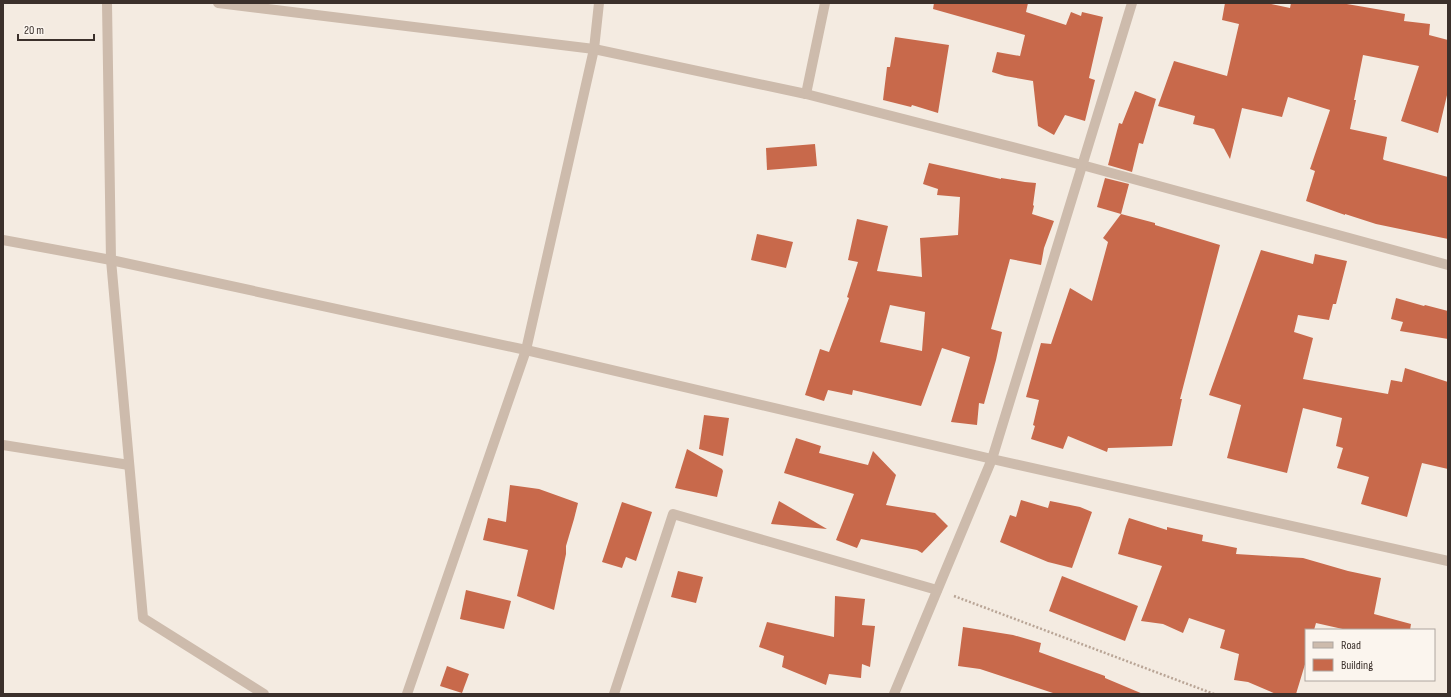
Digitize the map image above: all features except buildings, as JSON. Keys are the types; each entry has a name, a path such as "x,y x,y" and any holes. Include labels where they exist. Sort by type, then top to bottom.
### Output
{"street":[{"path":"107,3 111,260 143,618 264,694"},
{"path":"218,3 594,49 806,94 1082,166 1448,265"},
{"path":"407,694 526,350 594,49 599,3"},
{"path":"806,94 825,3"},
{"path":"894,694 992,459 1132,3"},
{"path":"3,240 111,260 526,350 992,459 1448,561"},
{"path":"3,445 129,465"},
{"path":"614,694 673,514 937,590"}],"path":[{"path":"937,590 1214,694"}]}
